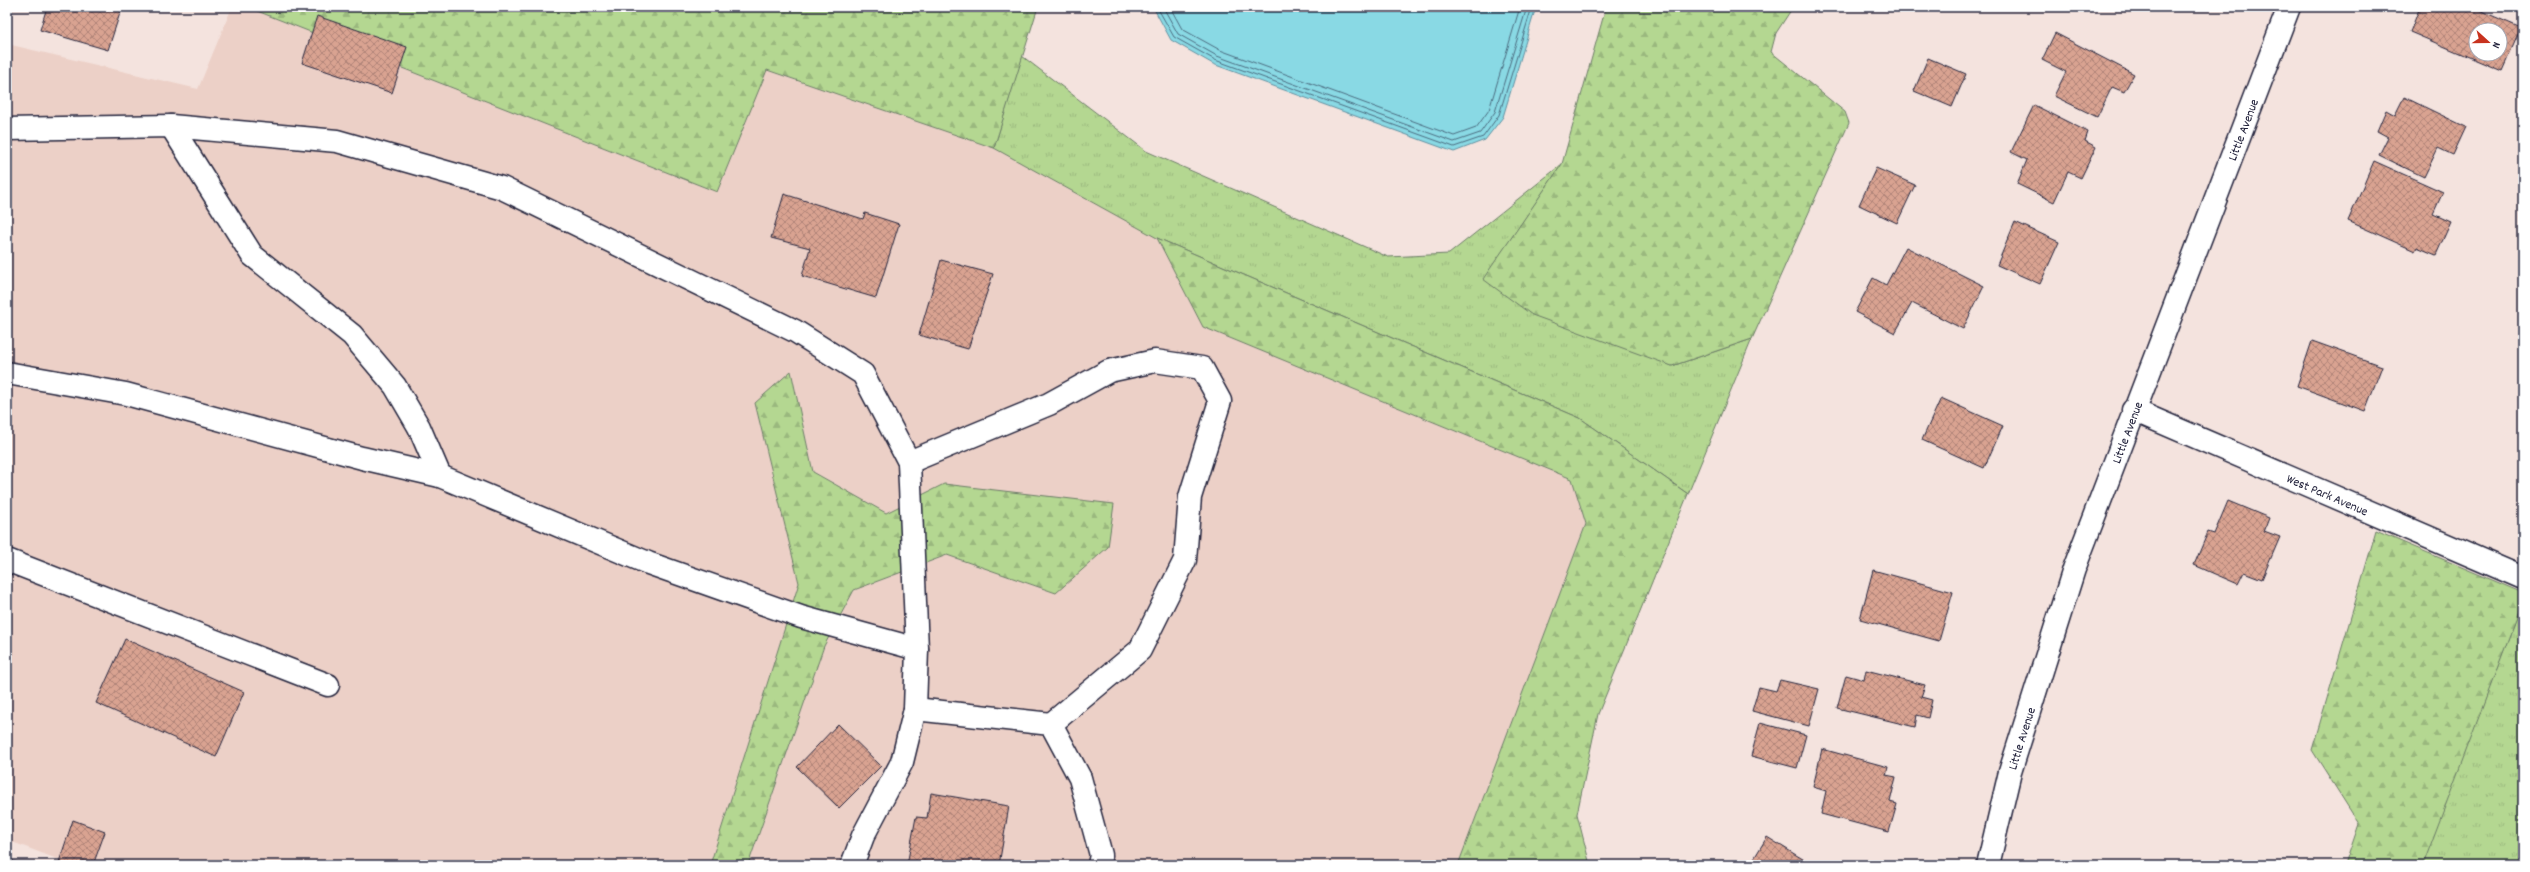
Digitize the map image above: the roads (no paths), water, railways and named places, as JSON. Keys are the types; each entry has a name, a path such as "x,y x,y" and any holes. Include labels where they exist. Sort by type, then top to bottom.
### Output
{"street":[{"name":"Little Avenue","path":"1988,865 2010,772 2072,577 2133,410 2289,7"},
{"path":"7,129 171,126 337,141 502,188 795,331 863,374 909,462 916,649 915,709 902,762 863,836 852,865"},
{"path":"171,126 252,255 352,335 395,386 419,426 440,476"},
{"path":"909,462 1049,404 1109,371 1155,361 1202,368 1220,401 1190,497 1185,560 1140,650 1050,724 915,709"},
{"path":"7,373 126,394 362,458 440,476 648,563 801,617 916,649"},
{"name":"West Park Avenue","path":"2133,410 2523,578"},
{"path":"7,560 328,685"},
{"path":"1050,724 1080,778 1101,855 1099,865"}],"water":[{"path":"1153,7 1536,7 1503,117 1485,140 1454,152 1213,64 1171,40"}]}
